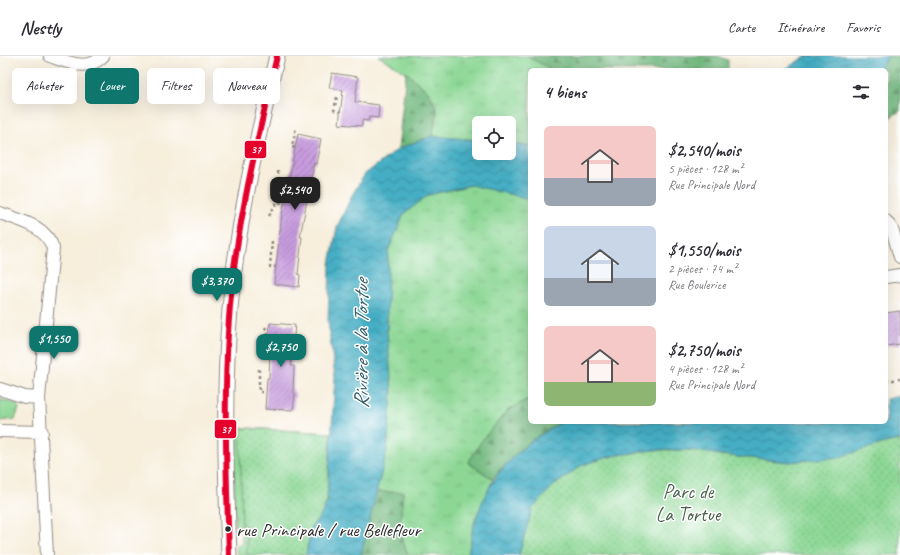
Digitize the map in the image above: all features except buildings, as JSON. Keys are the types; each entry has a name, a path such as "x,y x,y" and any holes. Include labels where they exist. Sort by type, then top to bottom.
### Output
{"street":[{"path":"50,56 81,65 94,62 103,56"},
{"path":"228,555 225,397 230,307 244,210 277,56"},
{"path":"0,212 41,230 47,235 53,248 39,398 48,555"},
{"path":"888,224 892,230 900,257"},
{"path":"888,277 900,275"},
{"path":"0,389 25,397 39,398"},
{"path":"0,431 42,432"}],"path":[{"path":"336,97 334,110 340,112"},
{"path":"295,148 292,147 296,127"},
{"path":"278,171 279,188 287,189"},
{"path":"270,216 277,202 285,203"},
{"path":"272,241 270,267 276,267"},
{"path":"265,327 269,337"},
{"path":"259,369 259,392 266,392"},
{"path":"888,381 900,379"}],"green space":[{"path":"378,56 527,56 549,68 528,68 528,146 516,145 516,116 472,116 472,139 432,136 437,114 435,103 423,87 404,72"},
{"path":"527,56 718,56 728,60 728,68 549,68"},
{"path":"889,56 900,56 900,111 888,119 888,68 880,68"},
{"path":"406,72 429,93 437,111 432,136 398,149"},
{"path":"472,185 528,199 528,399 507,411 469,463 493,479 475,519 468,555 408,555 399,531 403,493 376,492 387,450 392,392 387,331 388,251 404,214 428,195"},
{"path":"0,399 17,404 19,409 15,419 0,421"},
{"path":"528,399 528,424 558,424 532,440 509,461 493,479 468,463 482,440 507,411"},
{"path":"233,427 331,433 306,555 241,445 242,525 247,525 247,555 237,555 236,545 242,544 242,526 235,526"},
{"path":"240,428 331,433 327,502 320,517 311,527 306,555 247,555 247,526 242,525"},
{"name":"Parc de La Tortue","path":"900,440 900,555 519,555 532,509 552,487 582,465 612,456 653,450 692,450 720,455 789,462"},
{"path":"376,492 403,492 399,531 408,555 361,555"}],"water":[{"path":"806,56 889,56 880,68 787,68"},
{"name":"Rivière à la Tortue","path":"432,136 472,139 472,160 516,160 516,145 528,146 528,199 471,185 428,195 404,214 388,251 387,331 392,392 387,450 361,555 306,555 311,527 320,517 327,502 335,377 328,321 330,264 337,227 352,195 365,174 398,149"},
{"path":"900,396 900,440 888,442 840,457 789,462 720,455 692,450 653,450 612,456 582,465 552,487 532,509 519,555 468,555 473,528 482,502 499,473 520,450 559,424 888,424 888,399"}],"transit line":[{"name":"37","path":"229,555 226,381 227,346 233,276 246,193 277,56"}],"place":[{"name":"rue Principale / rue Bellefleur","path":"228,529"}]}
